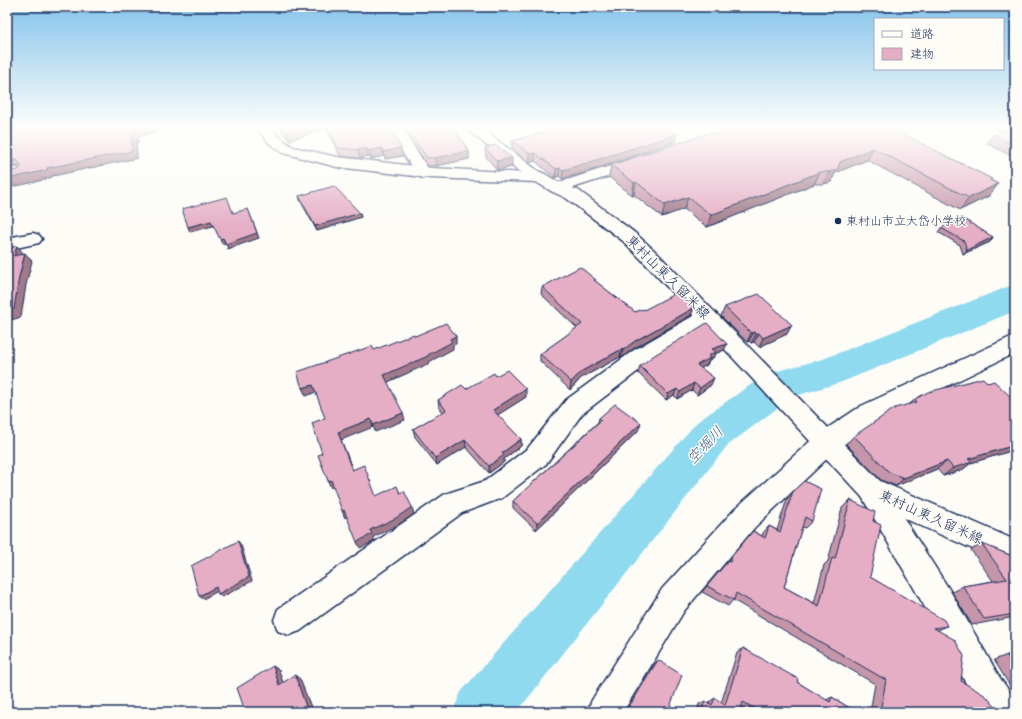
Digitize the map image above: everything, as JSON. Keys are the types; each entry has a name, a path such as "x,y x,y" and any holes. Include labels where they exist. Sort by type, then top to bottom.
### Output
{"street":[{"path":"331,161 388,170 423,173 539,177"},
{"path":"415,161 423,173"},
{"name":"東村山東久留米線","path":"515,161 532,174 557,188 572,194 629,237 759,370 825,442 871,489 1015,554"},
{"path":"557,188 641,161"},
{"path":"7,244 33,239"},
{"path":"289,620 454,503 493,490 537,456 574,407 642,356 707,317"},
{"path":"604,712 673,600 745,518 825,442 869,412 970,366 1015,343"},
{"path":"871,489 938,600 988,690 1004,712"}],"building":[{"path":"16,161 84,161 47,168 47,170 7,179 7,172 18,170 21,166"},
{"path":"545,161 595,161 563,170 560,168 556,169"},
{"path":"625,161 843,161 840,162 837,170 820,172 711,215 688,197 665,205 636,182 634,183 611,165"},
{"path":"897,161 955,161 992,179 990,180 998,184 969,198"},
{"path":"334,186 360,213 315,226 299,196"},
{"path":"227,197 233,213 248,209 257,233 226,244 223,238 220,239 211,221 188,227 182,209"},
{"path":"962,218 993,237 967,250 964,241 941,228"},
{"path":"17,246 14,256 25,253 19,277 14,309 7,311 7,248"},
{"path":"580,267 635,312 644,310 678,292 694,308 635,341 623,350 622,349 582,371 571,382 540,354 582,324 542,287"},
{"path":"759,294 792,325 763,338 759,333 751,333 725,307"},
{"path":"446,323 456,336 450,339 452,342 428,356 384,375 403,413 373,425 371,419 338,432 352,470 364,465 376,496 397,486 400,493 404,491 412,507 396,518 370,530 372,534 357,542 344,510 342,511 331,480 328,481 318,455 322,453 312,423 325,418 313,385 302,388 297,372 372,346 374,350 414,334 415,336"},
{"path":"707,323 727,344 712,349 716,352 708,356 710,358 697,365 714,378 700,388 694,383 680,392 677,389 668,394 640,366 653,356"},
{"path":"507,370 526,389 493,410 521,439 502,453 504,455 489,466 465,440 435,458 413,429 446,410 438,400 462,385 466,389 494,373 496,376"},
{"path":"983,378 988,383 994,381 1015,401 1015,445 968,459 972,462 953,468 947,461 904,478 889,472 854,436 895,408 917,402 915,399 928,392"},
{"path":"615,404 641,423 537,523 513,501 601,420 599,418"},
{"path":"804,481 821,489 812,521 805,517 784,587 819,606 832,558 835,559 850,500 875,512 873,521 881,525 870,577 944,620 947,626 934,628 955,640 964,656 961,681 986,696 997,709 1001,710 1002,712 880,712 886,680 736,593 734,600 707,586 728,561 730,562 732,556 753,531 765,538 769,526 780,532 793,491"},
{"path":"238,541 249,577 218,594 216,587 199,596 191,566"},
{"path":"982,544 1015,557 1015,614 984,619 963,586 1007,579"},
{"path":"743,648 798,679 797,682 830,702 832,697 856,712 761,712 743,702 740,712 701,712 705,701 712,705 715,698 725,705"},
{"path":"1015,652 1015,668 1007,656"},
{"path":"658,660 682,675 668,712 636,712 629,707"},
{"path":"273,666 279,685 295,675 308,712 237,712 244,708 237,688"}],"waterway":[{"name":"空堀川","path":"481,712 712,434 780,385 829,372 1008,301 1015,296"}],"place":[{"name":"東村山市立大岱小学校","path":"838,221"}]}
